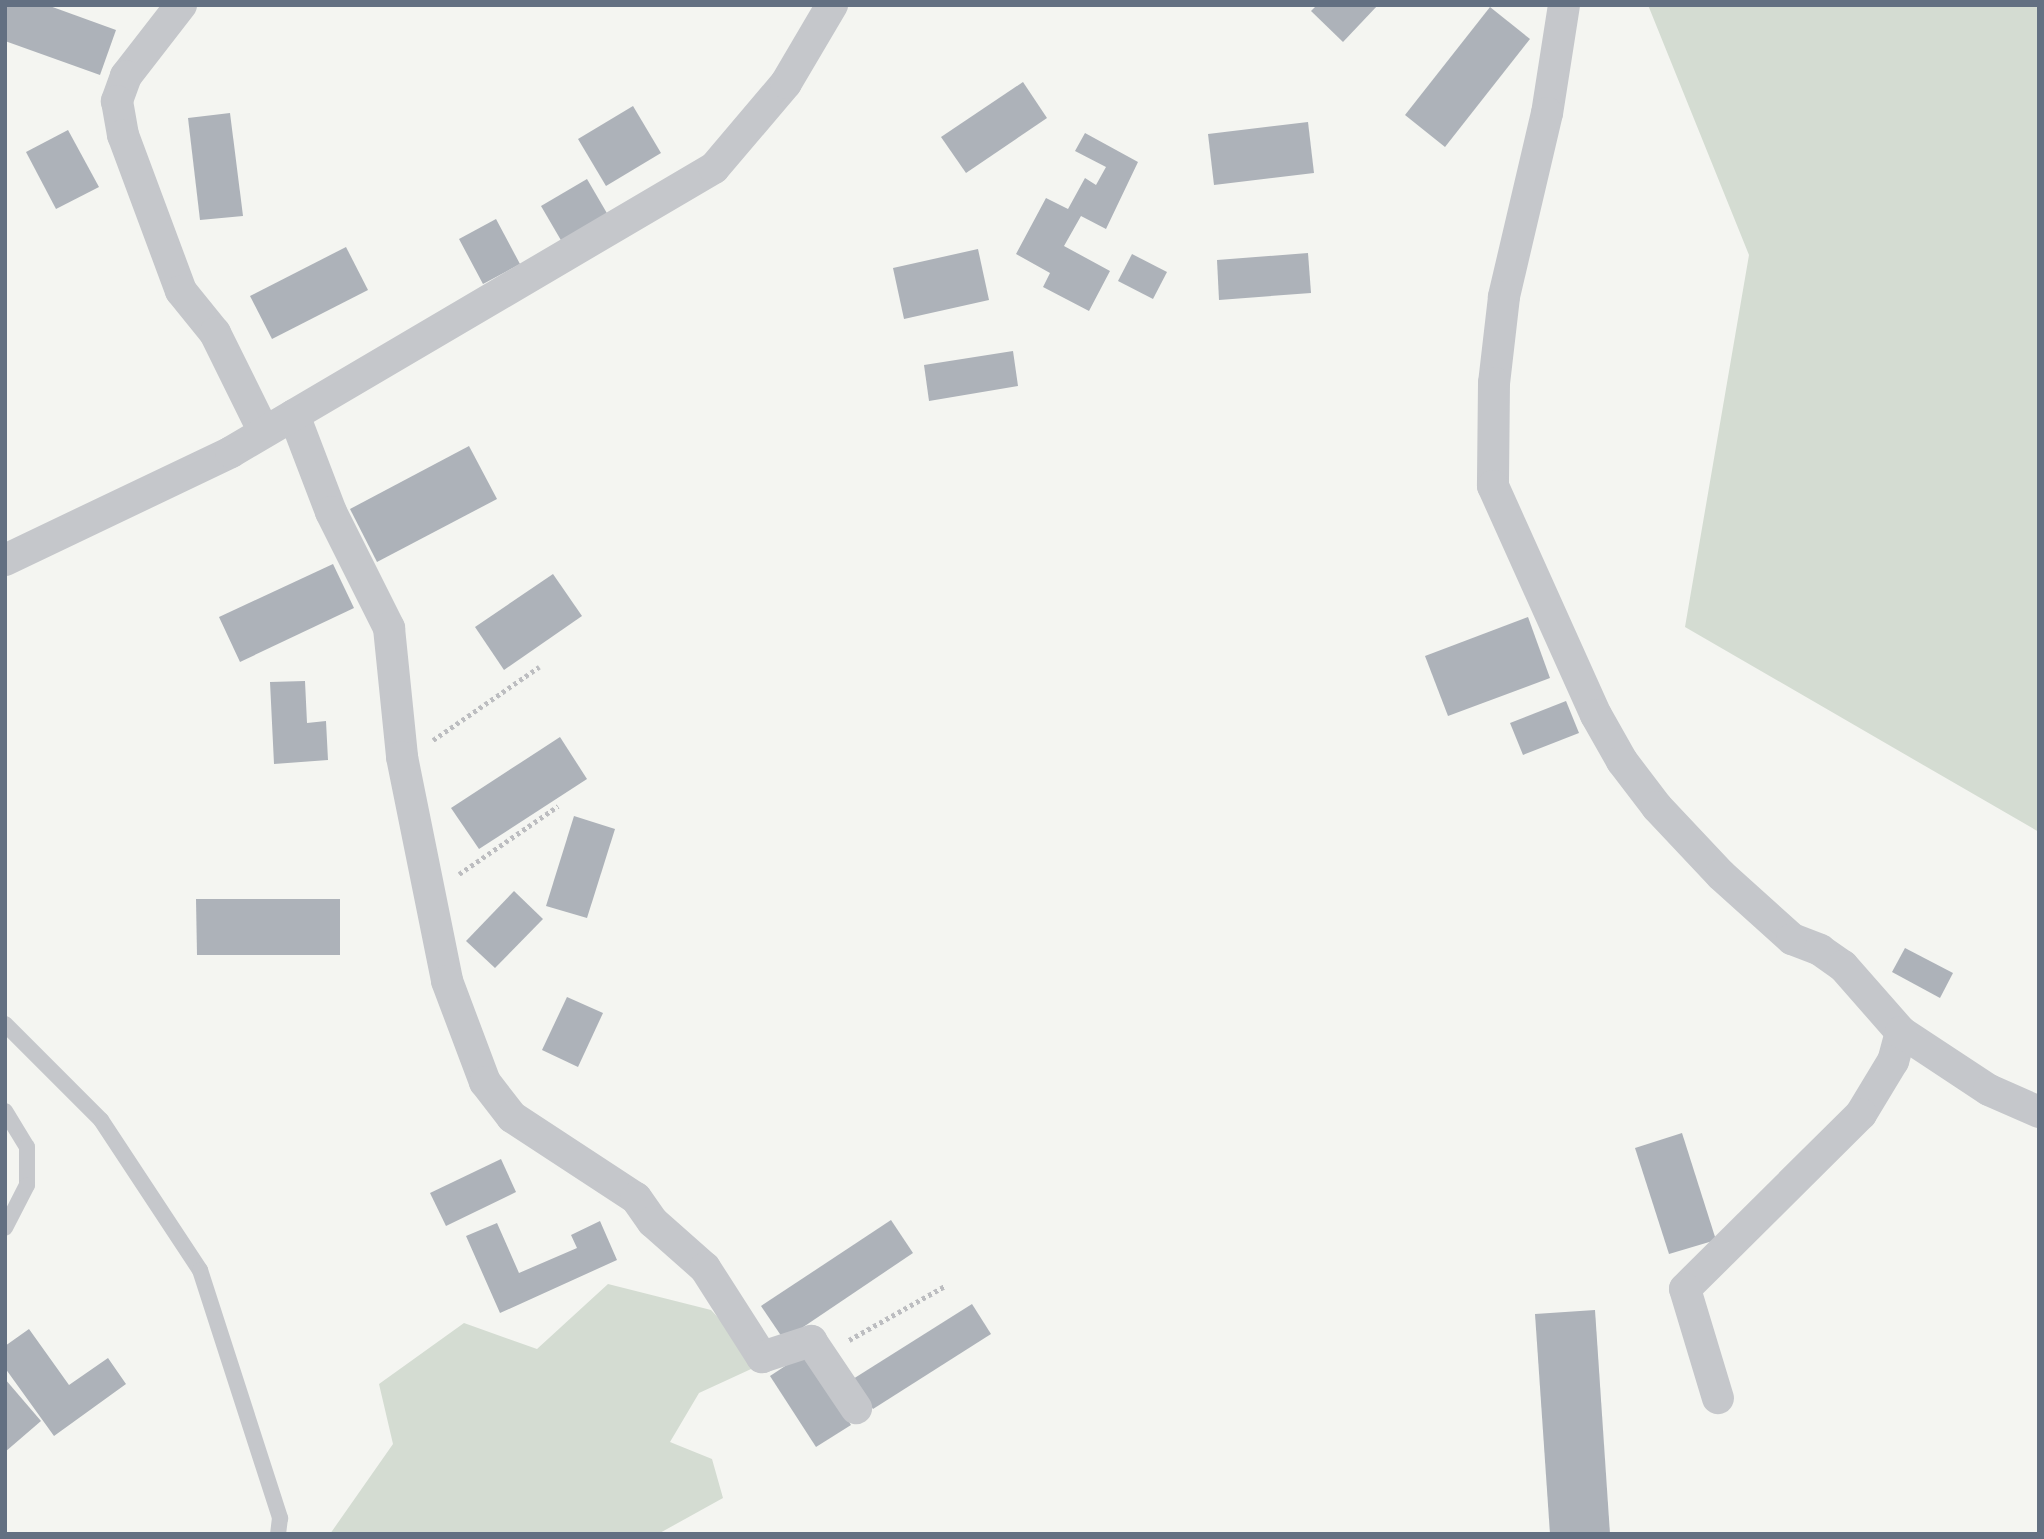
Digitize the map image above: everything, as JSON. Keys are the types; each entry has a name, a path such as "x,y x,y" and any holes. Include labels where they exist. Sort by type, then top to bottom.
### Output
{"street":[{"path":"181,5 126,76 117,102 122,135 181,291 215,333 264,432"},
{"path":"5,560 264,432 714,168 786,83 832,5"},
{"path":"1564,5 1547,114 1504,297 1494,383 1493,486 1596,715 1622,761 1657,807 1721,875 1792,939 1820,950 1843,966 1901,1032 1989,1090 2039,1112"},
{"path":"294,415 331,512 389,628 402,757 429,894 452,994 485,1082 512,1116 636,1198 653,1222 705,1268 762,1357 811,1340 856,1408"},
{"path":"1718,1398 1685,1289 1861,1114 1893,1061 1901,1032"}],"lane":[{"path":"5,1024 101,1120 200,1270 280,1518 278,1534"},
{"path":"5,1111 27,1147 27,1185 5,1228"}],"path":[{"path":"402,757 461,724 539,667"},
{"path":"429,894 558,806"},
{"path":"821,1356 945,1286"}],"shaded area":[{"path":"1648,5 2039,5 2039,832 1685,627 1749,255"},
{"path":"608,1284 711,1310 762,1364 699,1393 670,1442 712,1459 723,1498 658,1534 330,1534 393,1444 379,1384 464,1323 537,1349"}],"building":[{"path":"5,5 47,5 116,30 100,75 5,41"},
{"path":"1317,5 1378,5 1343,42 1311,11"},
{"path":"1490,7 1530,39 1445,147 1405,115"},
{"path":"1023,82 1047,118 966,173 941,137"},
{"path":"633,106 661,153 606,186 578,139"},
{"path":"230,113 243,216 200,220 188,118"},
{"path":"1308,122 1314,173 1214,185 1208,134"},
{"path":"68,130 99,187 56,209 26,152"},
{"path":"1085,133 1138,162 1106,229 1081,216 1064,246 1110,271 1089,311 1043,287 1050,273 1016,254 1046,198 1068,209 1085,178 1096,185 1106,167 1075,151"},
{"path":"587,179 608,215 562,242 541,206"},
{"path":"496,219 520,264 483,284 459,239"},
{"path":"346,247 368,290 272,339 250,296"},
{"path":"978,249 989,300 904,319 893,268"},
{"path":"1308,253 1311,293 1219,300 1217,260"},
{"path":"1132,254 1167,272 1153,299 1118,281"},
{"path":"1013,351 1018,386 929,401 924,365"},
{"path":"469,446 497,499 377,562 350,509"},
{"path":"333,564 354,608 240,662 219,617"},
{"path":"553,574 582,616 504,670 475,627"},
{"path":"1528,617 1550,678 1448,716 1425,656"},
{"path":"305,681 307,723 326,721 328,760 274,764 270,682"},
{"path":"1566,701 1579,733 1523,755 1510,723"},
{"path":"560,737 587,779 479,849 451,808"},
{"path":"574,816 615,829 587,918 546,906"},
{"path":"514,891 543,919 495,968 466,941"},
{"path":"196,899 340,899 340,955 197,955"},
{"path":"1905,948 1953,973 1940,998 1892,972"},
{"path":"567,997 603,1013 578,1067 542,1050"},
{"path":"1682,1133 1716,1240 1669,1254 1635,1148"},
{"path":"501,1159 516,1192 446,1226 430,1193"},
{"path":"891,1220 913,1253 784,1340 761,1306"},
{"path":"600,1221 617,1260 500,1313 466,1236 497,1223 519,1273 577,1248 571,1235"},
{"path":"972,1304 991,1334 873,1409 853,1379"},
{"path":"1595,1310 1610,1534 1550,1534 1535,1314"},
{"path":"29,1329 69,1385 108,1358 126,1384 54,1436 5,1368 5,1346"},
{"path":"805,1353 851,1425 816,1447 770,1376"},
{"path":"5,1379 41,1421 5,1452"}]}
